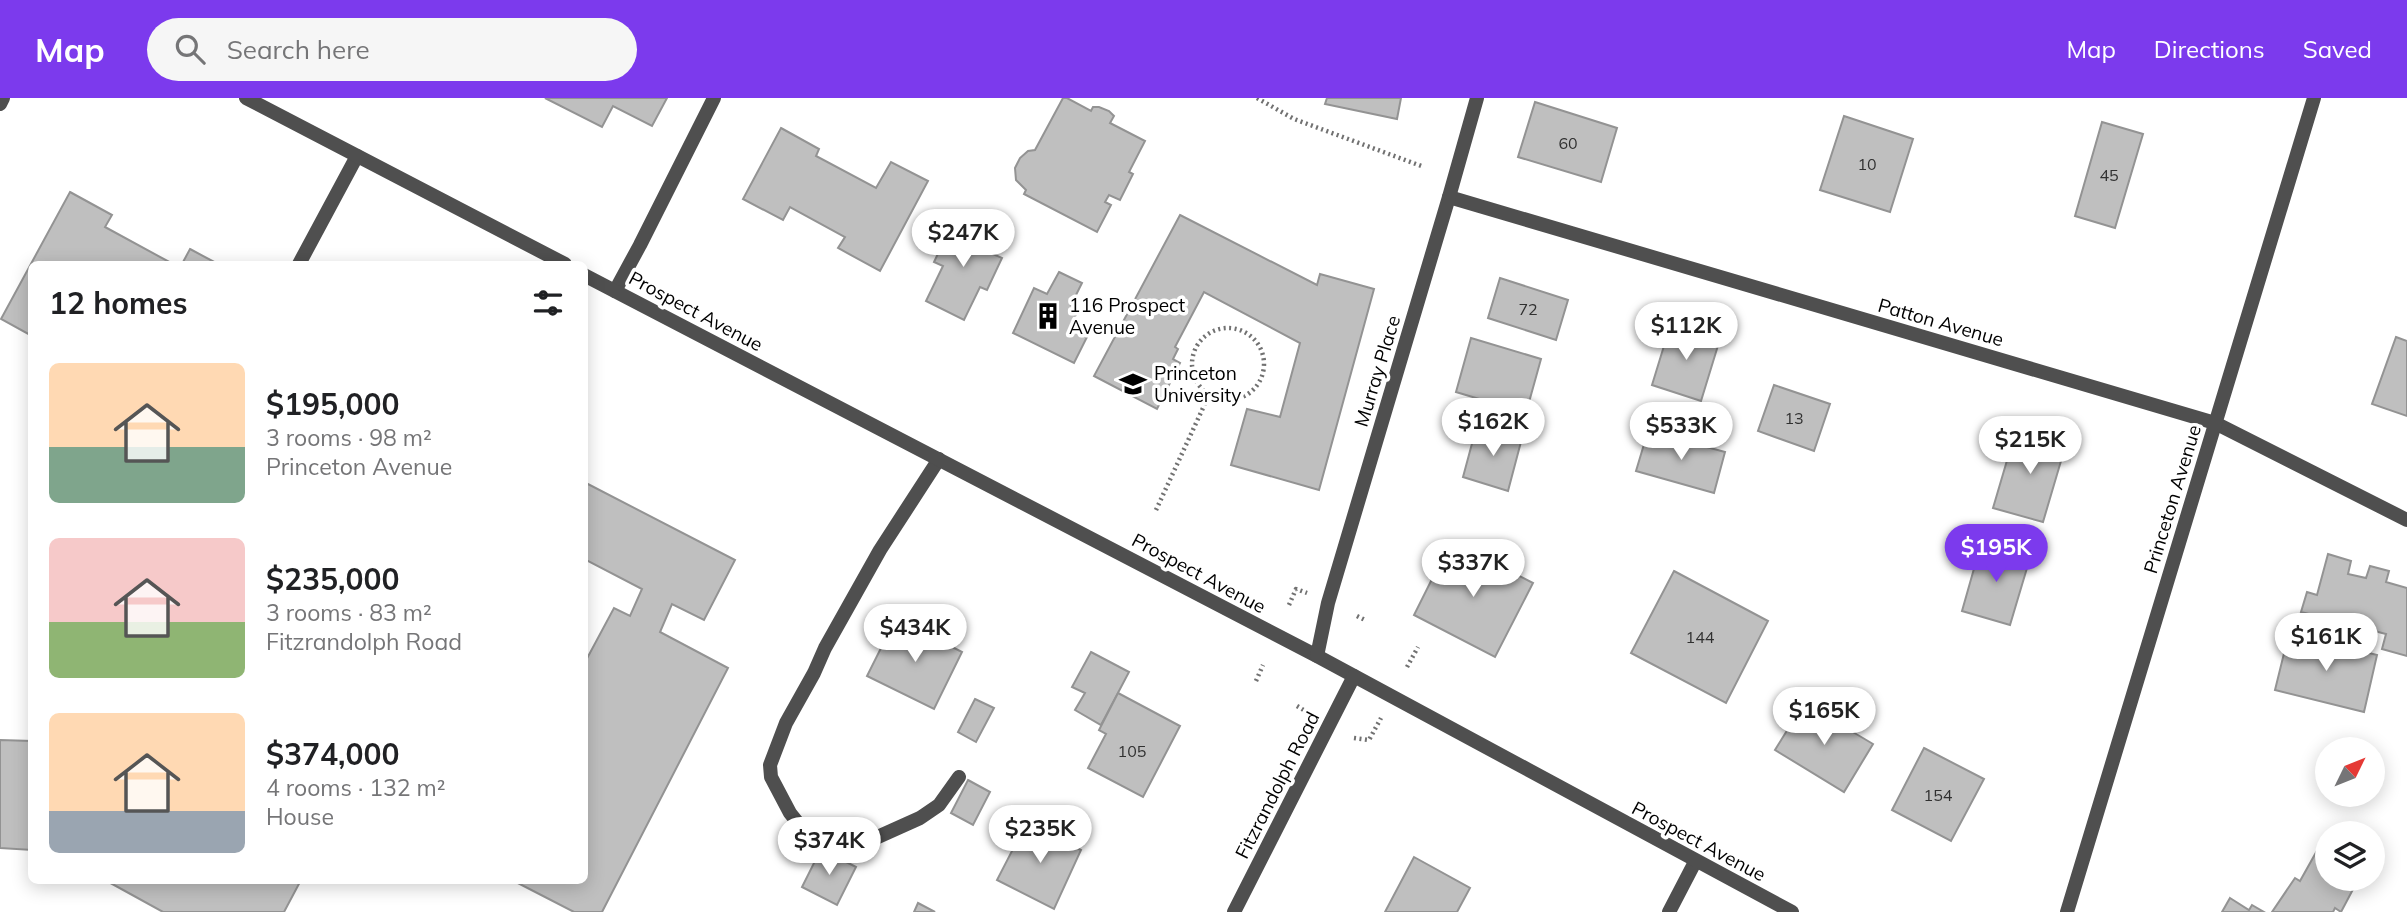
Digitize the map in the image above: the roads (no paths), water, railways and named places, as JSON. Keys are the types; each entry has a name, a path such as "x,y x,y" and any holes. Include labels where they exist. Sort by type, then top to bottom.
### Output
{"street":[{"path":"0,104 3,98"},
{"path":"246,98 559,261"},
{"path":"615,290 714,98"},
{"name":"Murray Place","path":"1318,656 1328,603 1450,197 1477,98"},
{"name":"Princeton Avenue","path":"2067,912 2314,98"},
{"path":"301,261 357,156"},
{"name":"Patton Avenue","path":"1450,197 2215,423 2407,520"},
{"name":"Prospect Avenue","path":"588,277 1318,656 1695,862 1792,912"},
{"path":"939,459 880,550 825,648 786,723 770,765 771,777 790,813 799,823 856,839 871,840 920,818 939,805 958,777"},
{"name":"Fitzrandolph Road","path":"1234,912 1354,676"},
{"path":"1670,912 1695,862"}],"place":[{"name":"116 Prospect Avenue","path":"1048,316"},
{"name":"Princeton University","path":"1133,384"}]}
